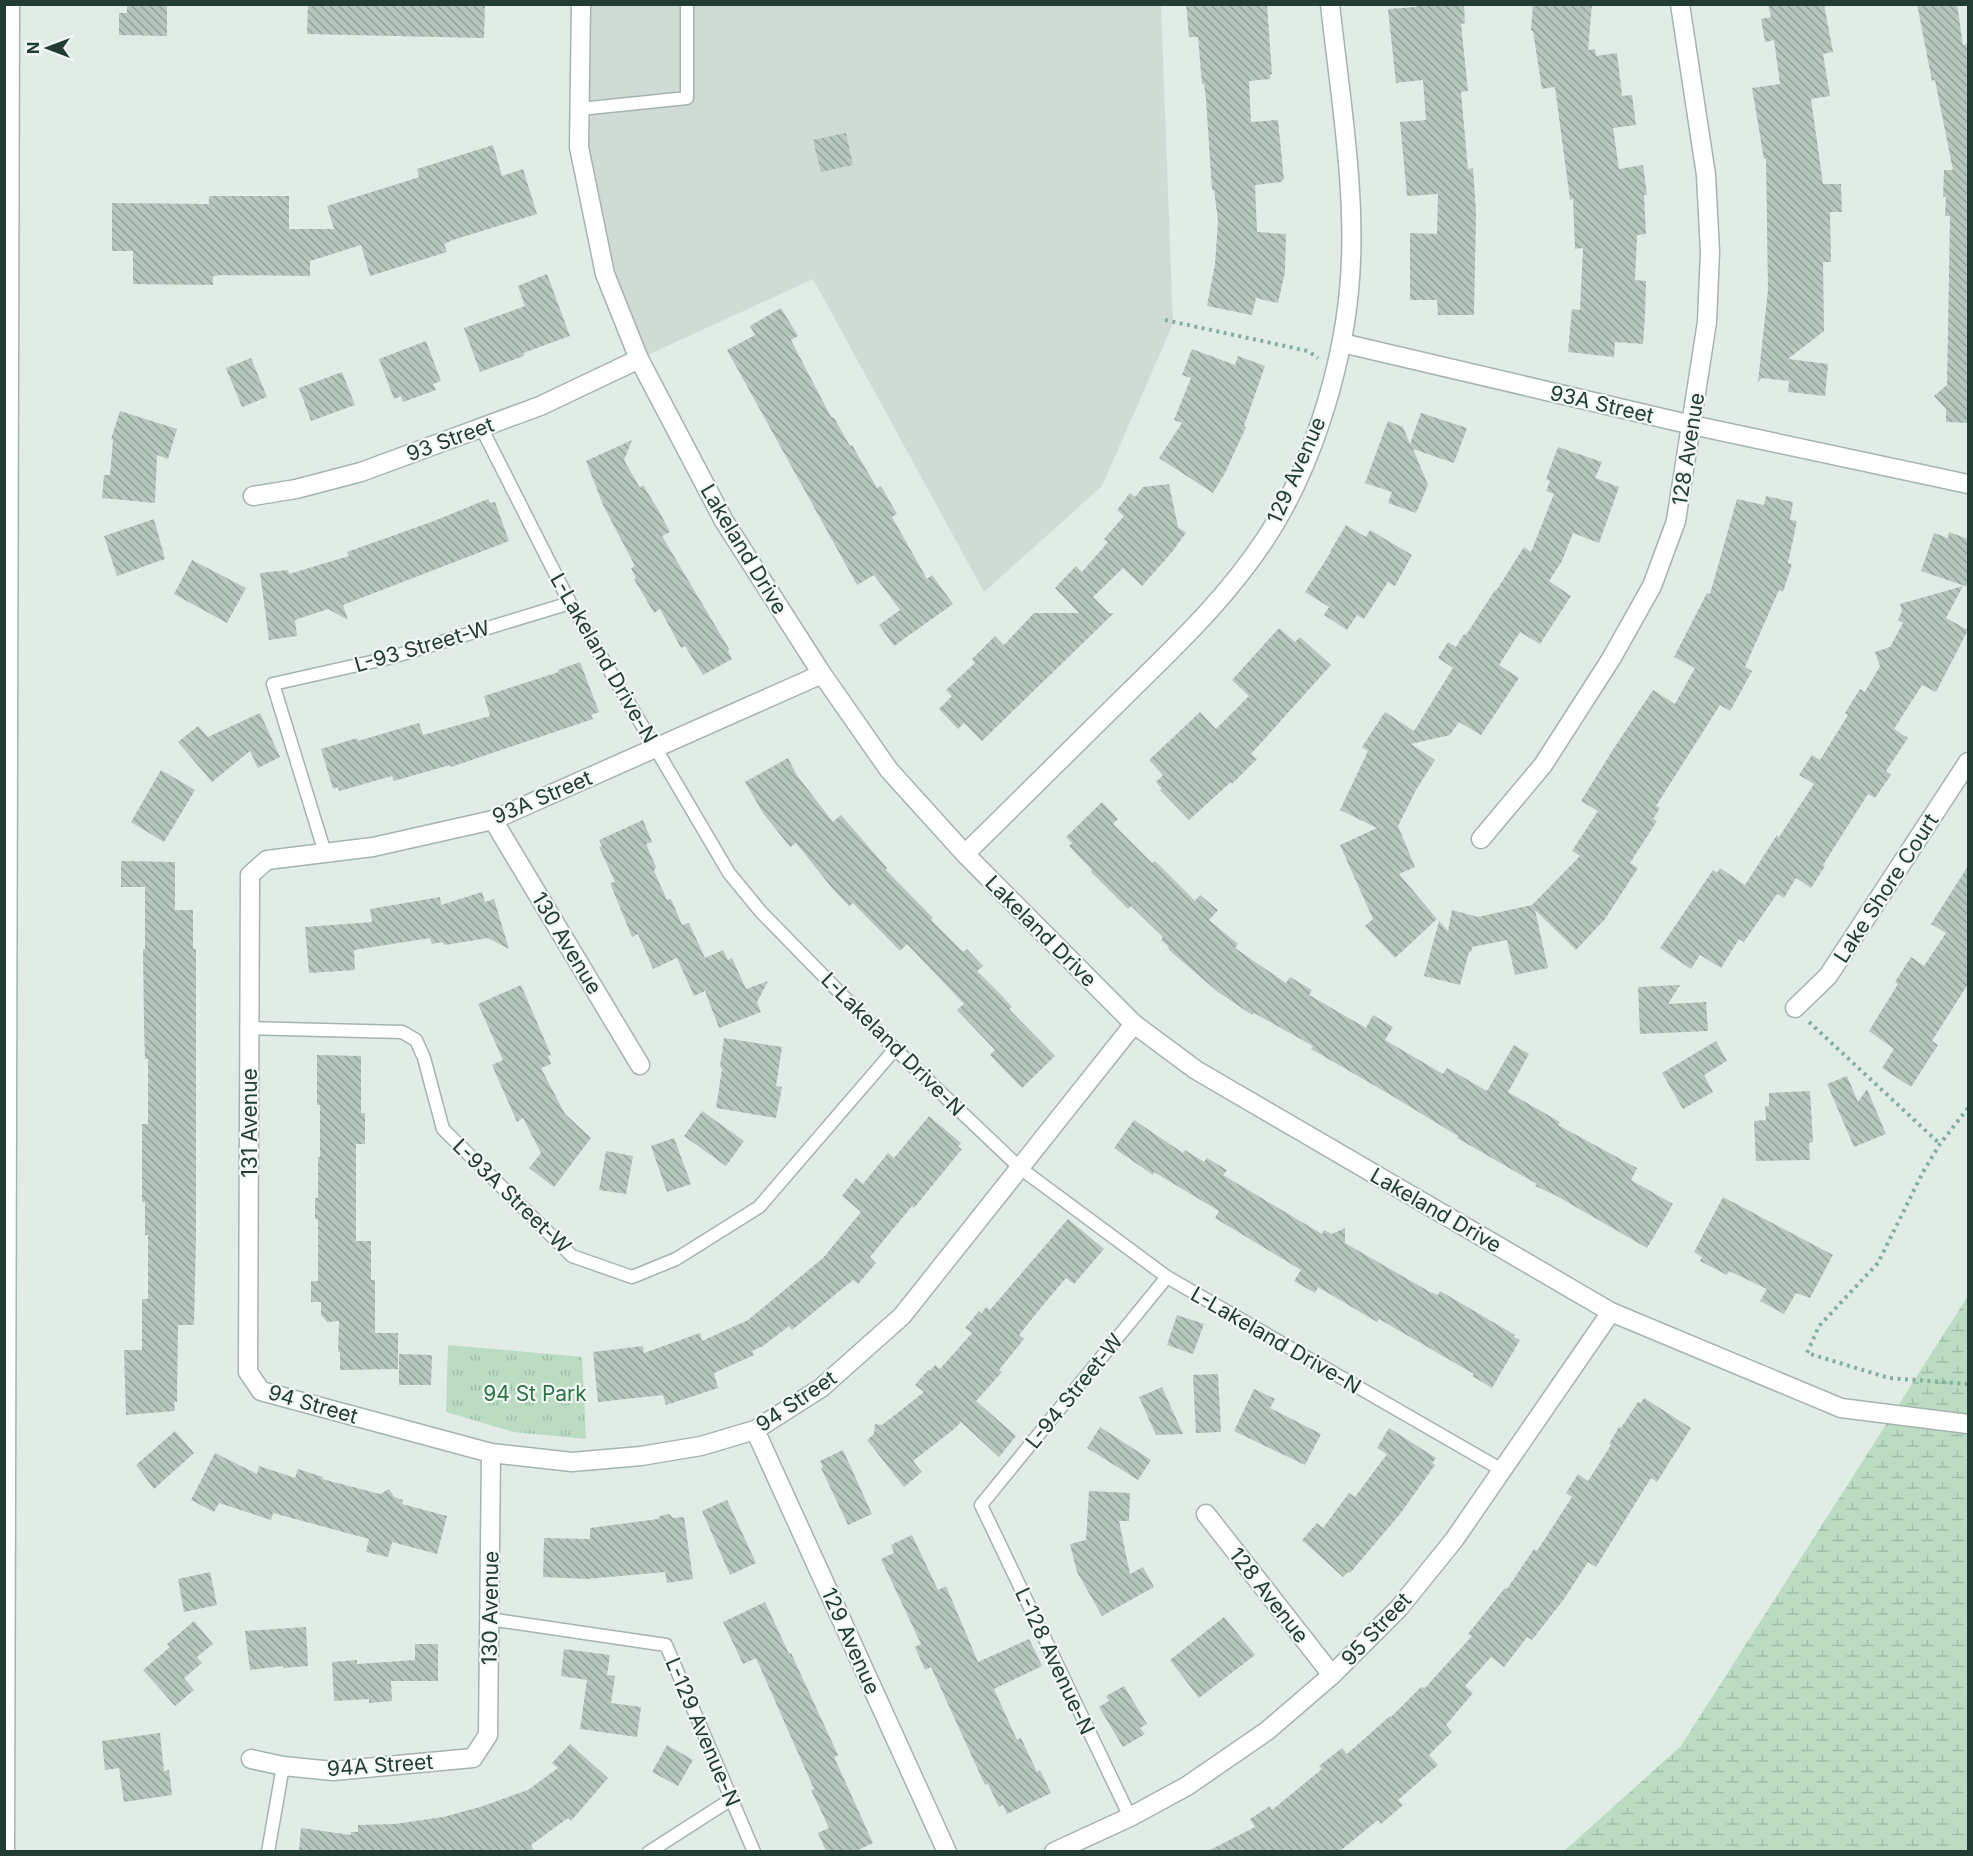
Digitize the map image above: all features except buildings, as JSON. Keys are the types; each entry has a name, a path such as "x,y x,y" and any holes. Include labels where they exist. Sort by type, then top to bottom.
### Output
{"street":[{"path":"5,1851 10,4"},
{"name":"Lakeland Drive","path":"581,4 579,147 605,274 639,359 724,521 822,674 889,770 965,854 1134,1024 1196,1070 1611,1312 1841,1408 1968,1424"},
{"name":"129 Avenue","path":"965,854 1206,616 1242,572 1266,537 1290,494 1314,439 1336,370 1349,289 1351,233 1347,166 1330,4"},
{"name":"128 Avenue","path":"1481,839 1543,765 1611,659 1652,586 1676,521 1707,322 1710,252 1706,174 1680,4"},
{"name":"93A Street","path":"1342,343 1692,425 1968,484"},
{"name":"93 Street","path":"253,496 296,489 361,472 540,406 639,359"},
{"name":"93A Street","path":"250,874 267,860 373,846 493,820 822,674"},
{"name":"Lake Shore Court","path":"1795,1008 1828,976 1968,762"},
{"name":"130 Avenue","path":"493,820 640,1065"},
{"name":"131 Avenue","path":"248,1372 250,874"},
{"name":"94 Street","path":"248,1372 261,1391 491,1453 572,1462 641,1456 701,1446 755,1430 821,1388 902,1316 1134,1024"},
{"name":"95 Street","path":"1054,1851 1130,1817 1187,1786 1268,1731 1332,1675 1399,1608 1454,1539 1611,1312"},
{"name":"129 Avenue","path":"755,1430 947,1851"},
{"name":"130 Avenue","path":"473,1758 488,1735 491,1453"},
{"name":"128 Avenue","path":"1206,1514 1332,1675"},
{"name":"94A Street","path":"251,1759 283,1766 333,1771 473,1758"}],"lane":[{"path":"580,109 687,98 687,4"},
{"name":"L-Lakeland Drive-N","path":"481,428 570,603 729,873 761,912 895,1049 1020,1168 1167,1277 1502,1470"},
{"name":"L-93 Street-W","path":"325,853 273,684 389,658 570,603"},
{"name":"L-93A Street-W","path":"249,1028 402,1032 416,1040 424,1058 443,1129 572,1256 632,1277 676,1259 759,1207 895,1049"},
{"name":"L-94 Street-W","path":"981,1505 1167,1277"},
{"name":"L-128 Avenue-N","path":"981,1505 1130,1817"},
{"name":"L-129 Avenue-N","path":"489,1619 666,1645 730,1800 754,1851"},
{"path":"268,1851 283,1766"},
{"path":"649,1851 730,1800"}],"path":[{"path":"1165,320 1308,351 1336,370"},
{"path":"1795,1008 1940,1144"},
{"path":"1968,1108 1940,1144 1923,1172 1878,1263 1820,1326 1807,1353 1889,1378 1968,1384"}],"shaded area":[{"path":"581,5 1161,5 1173,324 1102,486 984,592 813,279 639,359 579,147"}],"green space":[{"path":"1968,1296 1968,1851 1563,1852 1681,1746"},
{"name":"94 St Park","path":"448,1345 582,1357 586,1439 513,1432 446,1412"}]}
